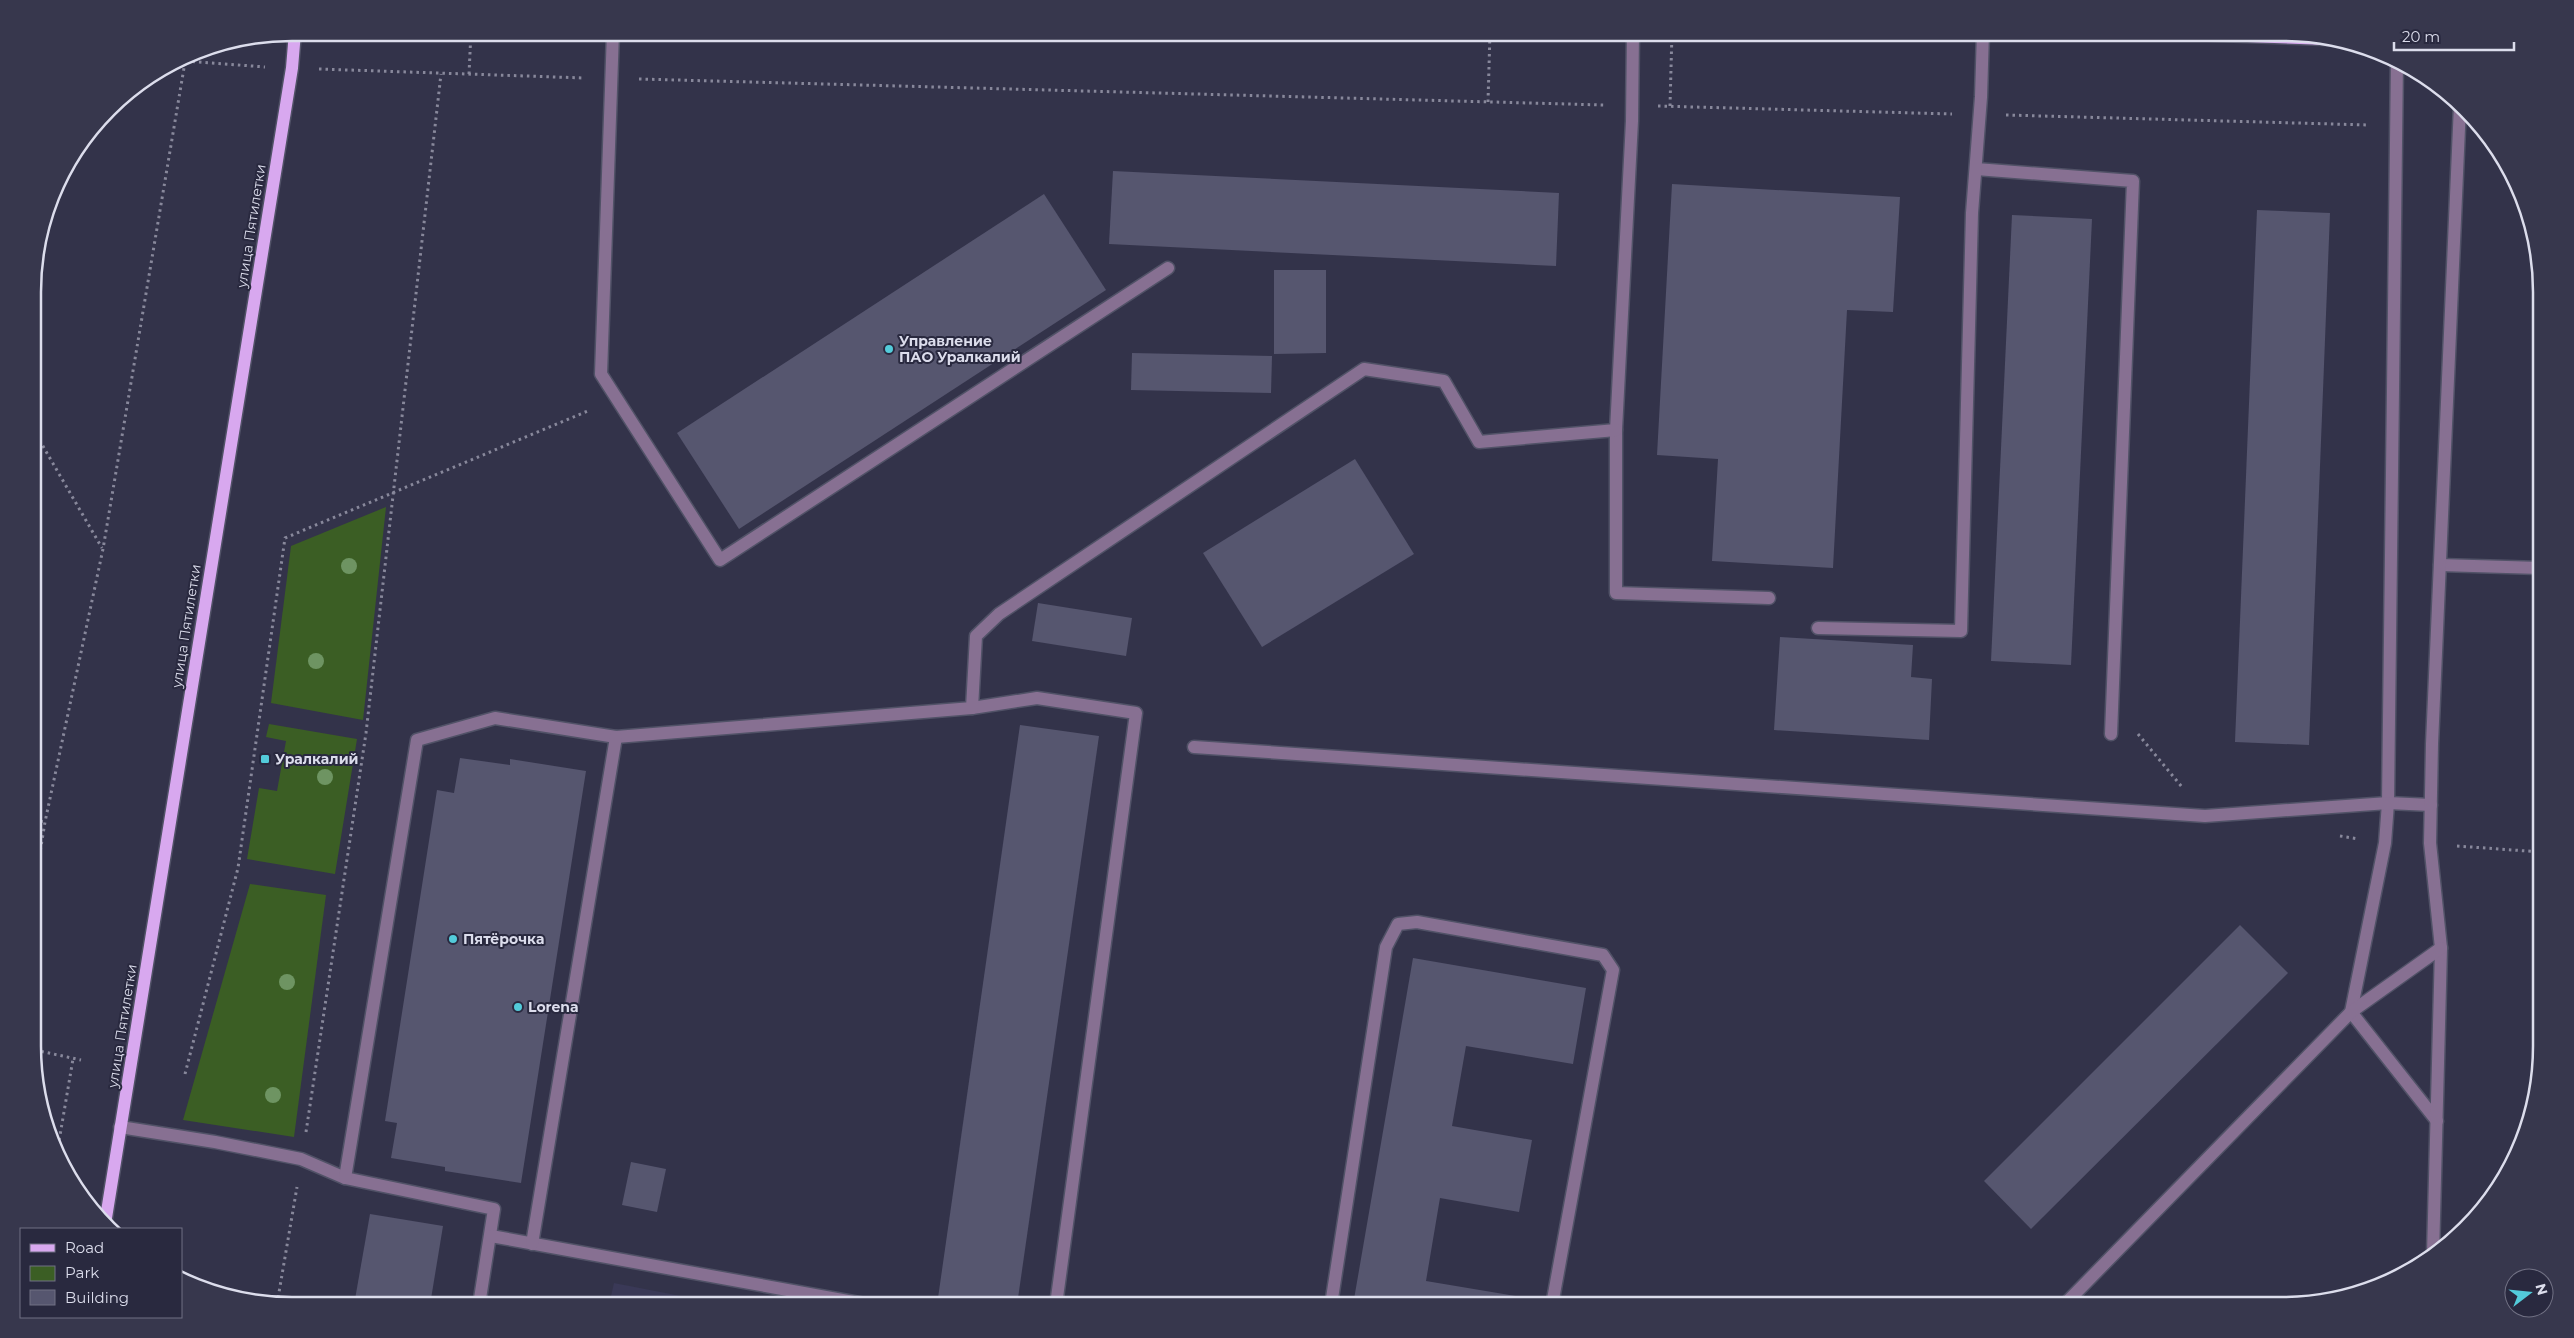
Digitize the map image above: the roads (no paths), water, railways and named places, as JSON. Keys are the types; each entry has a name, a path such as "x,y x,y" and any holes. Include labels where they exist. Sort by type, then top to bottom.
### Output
{"main road":[{"name":"улица Пятилетки","path":"107,1214 295,41"}],"street":[{"path":"613,41 601,374 720,560 1168,268"},
{"path":"1633,41 1633,105 1616,430 1616,593 1769,598"},
{"path":"1818,628 1960,631 1972,228 1982,41"},
{"path":"2398,70 2395,126 2388,803 2385,843 2351,1012 2438,1121"},
{"path":"2433,1246 2441,948 2430,843 2460,116"},
{"path":"1976,169 2133,181 2111,734"},
{"path":"972,708 976,636 999,614 1364,369 1444,382 1479,442 1616,430"},
{"path":"2440,564 2533,568"},
{"path":"345,1178 417,740 495,718 616,737 972,708 1037,698 1136,712 1057,1297"},
{"path":"532,1244 616,737"},
{"path":"1194,747 2204,816 2388,803 2431,805"},
{"path":"1332,1297 1386,946 1398,924 1417,922 1603,955 1613,970 1553,1297"},
{"path":"2072,1297 2351,1012 2441,948"},
{"path":"120,1127 215,1142 301,1159 345,1178 494,1209 481,1297"},
{"path":"491,1236 826,1297"}],"place":[{"name":"Управление ПАО Уралкалий","path":"889,349"},
{"name":"Уралкалий","path":"265,759"},
{"name":"Пятёрочка","path":"453,939"},
{"name":"Lorena","path":"518,1007"}]}
